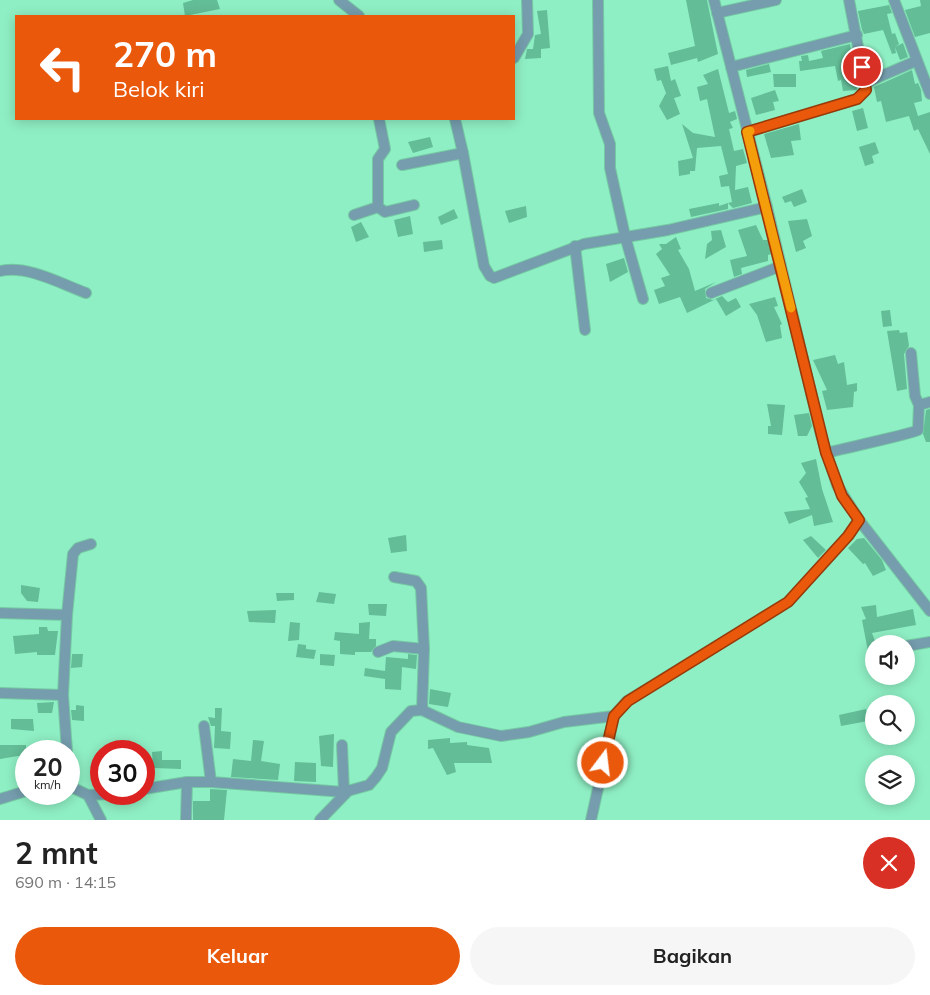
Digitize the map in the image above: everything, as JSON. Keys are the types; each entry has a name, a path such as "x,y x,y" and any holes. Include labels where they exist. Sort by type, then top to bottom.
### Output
{"street":[{"path":"339,0 358,15"},
{"path":"598,0 599,113 610,144 610,168 625,236 643,299"},
{"path":"714,0 767,207 826,453 842,496 930,611"},
{"path":"717,13 776,0"},
{"path":"747,132 857,99 866,90 849,0"},
{"path":"894,0 930,94"},
{"path":"515,56 528,34 530,1"},
{"path":"731,67 856,35"},
{"path":"865,83 916,61"},
{"path":"378,207 378,159 385,149 380,120"},
{"path":"455,120 484,266 490,276 499,276 574,246 668,230 767,207"},
{"path":"402,165 463,153"},
{"path":"378,207 385,212 414,205"},
{"path":"354,215 378,207"},
{"path":"574,246 585,330"},
{"path":"711,293 781,266"},
{"path":"0,271 12,268 32,273 86,293"},
{"path":"826,453 886,437 913,433 918,430 919,405 915,396 911,354"},
{"path":"919,405 930,402"},
{"path":"591,820 614,716 628,701 788,602 848,536 859,520"},
{"path":"66,740 62,695 70,568 73,554 78,548 92,544"},
{"path":"394,577 416,581 421,588 424,649 422,710"},
{"path":"0,613 68,615"},
{"path":"915,644 930,642"},
{"path":"378,652 393,646 424,649"},
{"path":"0,693 62,695"},
{"path":"155,787 187,782 211,782 346,791 369,785 382,768 391,732 411,711 422,710 458,727 501,736 529,732 564,722 614,716"},
{"path":"204,726 211,782"},
{"path":"320,820 346,791 342,745"},
{"path":"186,820 187,782"},
{"path":"80,791 88,795 101,820"},
{"path":"0,799 15,794"}],"building":[{"path":"193,0 217,0 220,9 185,15 183,3"},
{"path":"686,0 707,0 718,54 698,62 697,58 671,65 668,53 695,46"},
{"path":"920,0 930,0 930,33 915,37 905,10 921,6"},
{"path":"889,5 892,13 887,14 892,34 895,33 899,44 895,47 896,53 892,54 883,30 864,34 858,11"},
{"path":"547,10 550,48 541,49 541,58 525,59 527,49 533,49 535,35 541,34 537,11"},
{"path":"903,43 908,57 900,60 895,47"},
{"path":"850,44 857,90 843,91 841,80 838,81 835,66 800,71 799,61 802,61 801,56 808,55 809,61 823,58 821,51"},
{"path":"769,64 771,72 747,77 746,70"},
{"path":"668,66 671,81 675,79 681,96 674,98 680,114 667,120 659,106 666,93 661,80 657,81 654,69"},
{"path":"718,69 729,113 735,111 737,119 730,122 733,128 729,129 734,151 743,149 747,163 736,166 735,190 748,187 752,203 733,208 728,203 732,202 729,186 721,187 719,176 728,174 721,146 697,148 695,171 679,176 678,161 693,158 682,124 693,133 715,137 707,99 700,101 697,87 708,84 703,75"},
{"path":"912,70 915,84 918,83 921,90 922,101 914,103 918,116 930,112 930,154 918,129 914,131 909,116 886,122 881,101 877,102 874,87"},
{"path":"773,74 796,74 796,87 774,87"},
{"path":"775,90 779,101 773,102 775,110 756,115 751,98"},
{"path":"863,108 868,128 857,131 852,111"},
{"path":"799,124 801,140 791,141 794,155 771,158 764,134"},
{"path":"430,137 433,147 413,153 408,142"},
{"path":"875,142 879,153 872,156 874,163 865,166 859,147"},
{"path":"802,189 807,202 794,207 791,201 785,203 782,197"},
{"path":"719,203 719,206 728,203 728,209 691,217 689,209"},
{"path":"526,206 527,217 509,223 505,211"},
{"path":"454,209 458,218 441,225 438,217"},
{"path":"410,216 413,234 398,237 394,220"},
{"path":"807,219 812,236 803,241 806,248 796,252 788,221"},
{"path":"361,222 369,237 356,242 351,227"},
{"path":"756,225 763,240 768,240 771,254 768,255 768,261 741,268 742,274 734,277 730,260 747,256 738,230"},
{"path":"721,230 726,247 705,259 707,244 712,240 711,231"},
{"path":"676,237 681,249 678,250 689,269 695,291 716,282 705,289 706,298 713,300 722,296 728,302 736,298 741,307 726,316 716,299 687,313 680,297 659,304 654,290 665,286 661,278 670,275 656,254 662,249 659,244 666,244"},
{"path":"442,240 443,249 424,252 423,242"},
{"path":"624,258 628,272 610,282 606,264"},
{"path":"775,297 778,306 774,307 782,324 780,325 782,338 766,342 757,315 749,304"},
{"path":"890,310 892,326 883,327 881,311"},
{"path":"899,330 900,333 907,332 909,346 904,354 907,389 897,391 887,331"},
{"path":"835,355 838,364 844,362 847,385 857,383 857,391 854,392 853,407 827,410 822,391 827,390 813,360"},
{"path":"767,404 785,405 782,435 768,434 768,426 771,426"},
{"path":"930,409 930,442 926,442 923,434 926,410"},
{"path":"809,413 812,426 807,436 798,436 794,415"},
{"path":"816,459 822,489 833,522 814,526 812,515 789,524 784,512 810,509 805,498 808,497 799,482 806,473 801,463"},
{"path":"406,535 407,551 391,553 388,538"},
{"path":"811,536 826,550 818,558 803,540"},
{"path":"864,538 882,560 886,570 873,576 865,563 863,564 848,548 857,539"},
{"path":"21,585 40,588 38,602 27,601 21,593"},
{"path":"319,592 336,594 334,604 316,602"},
{"path":"276,593 294,593 294,600 277,601"},
{"path":"368,604 387,604 386,616 369,615"},
{"path":"876,605 877,617 913,609 916,625 865,636 862,620 866,619 861,607"},
{"path":"276,610 275,623 249,622 247,611"},
{"path":"290,622 300,623 299,640 288,641"},
{"path":"370,622 369,639 376,639 376,646 371,652 355,652 355,655 340,654 340,641 334,640 335,632 359,634 359,623"},
{"path":"39,627 47,627 48,631 58,631 55,655 37,655 37,652 15,654 13,636 39,634"},
{"path":"298,644 306,645 306,649 316,650 314,659 296,657"},
{"path":"72,654 83,654 82,667 71,668"},
{"path":"320,654 335,655 334,666 320,665"},
{"path":"408,654 417,655 416,669 402,667 401,690 385,689 385,679 364,676 365,668 385,671 386,657 408,659"},
{"path":"430,689 451,693 448,707 429,704"},
{"path":"54,702 52,713 38,713 37,703"},
{"path":"76,705 84,706 84,721 72,720 71,710 76,710"},
{"path":"215,708 222,708 221,731 231,732 230,749 214,748 215,726 211,726 208,717 215,718"},
{"path":"865,709 865,722 841,726 839,715"},
{"path":"11,719 33,719 34,731 11,729"},
{"path":"334,734 333,767 321,766 319,736"},
{"path":"450,738 450,743 467,742 467,745 489,748 492,763 454,763 456,772 447,775 433,748 428,749 428,740"},
{"path":"253,740 264,741 261,761 280,764 278,780 231,777 233,759 251,761"},
{"path":"0,745 15,745 15,756 0,759"},
{"path":"162,751 162,760 181,760 181,769 155,768 155,752"},
{"path":"295,762 316,763 316,782 294,781"},
{"path":"210,789 227,790 224,820 193,820 193,801 210,801"}],"slow traffic":[{"path":"750,131 747,132 791,308"}],"route":[{"path":"603,763 614,716 628,701 788,602 848,536 859,520 842,496 826,453 747,132 857,99 866,90 862,67"}]}
